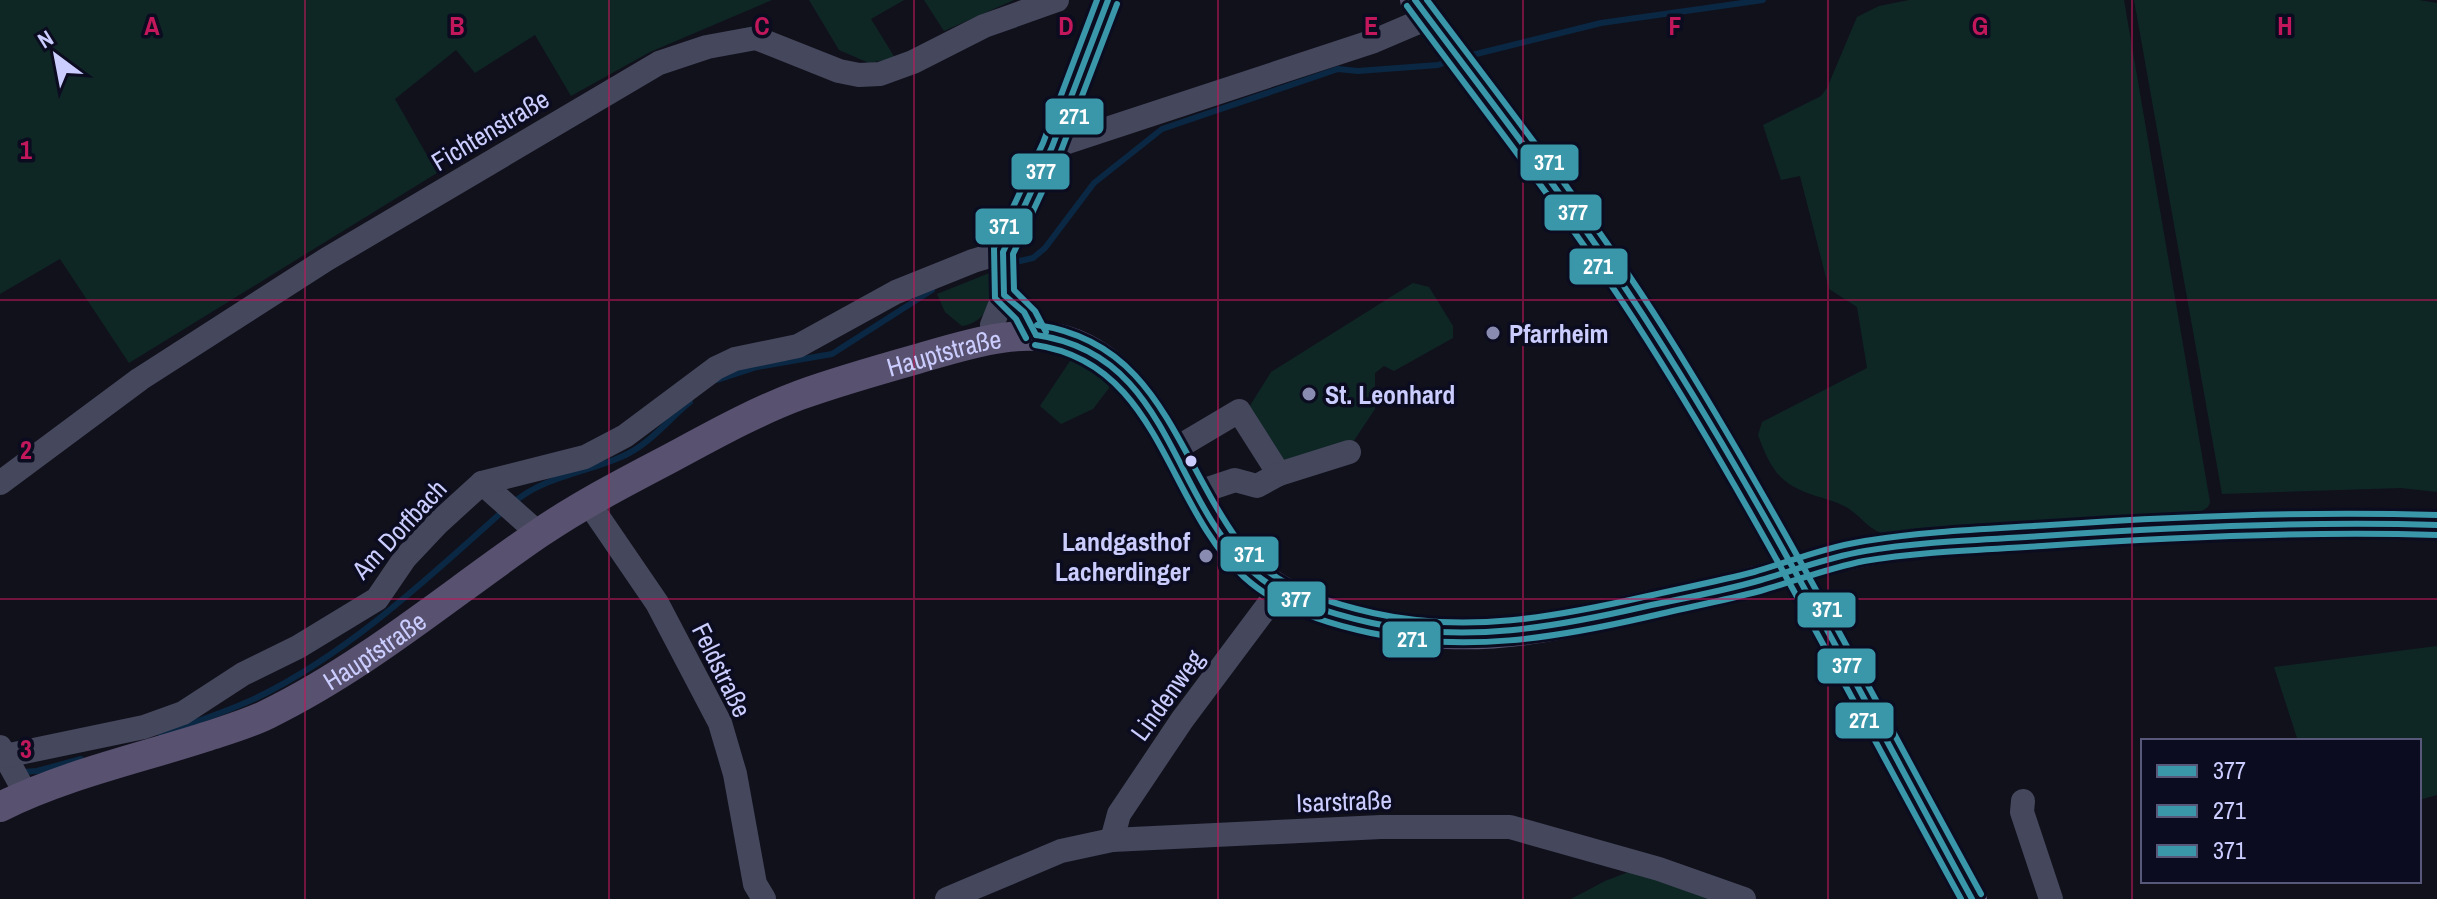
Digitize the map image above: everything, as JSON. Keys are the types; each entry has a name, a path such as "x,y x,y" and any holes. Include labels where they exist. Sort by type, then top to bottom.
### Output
{"main road":[{"path":"1429,20 1559,196 1653,332 1794,569 1972,899"},
{"name":"Hauptstraße","path":"10,775 263,717 314,690 394,639 530,526 588,502 729,427 794,397 933,354 1036,335 1070,341 1116,369 1157,418 1196,493 1238,556 1257,575 1280,589 1327,609 1395,628 1448,634 1494,634 1554,627 1745,585 1863,552 2049,535 2221,525 2437,525"}],"street":[{"name":"Fichtenstraße","path":"0,483 140,379 327,259 659,63 707,47 756,38 839,71 859,75 880,74 913,62 984,26 1057,0"},
{"path":"993,341 992,325 1013,227 1052,147 1108,0"},
{"path":"1052,147 1429,20"},
{"name":"Am Dorfbach","path":"10,775 183,713 243,674 298,647 377,599 405,558 482,483 585,457 625,436 716,368 735,359 798,346 896,292 973,261 1004,270"},
{"path":"1004,270 1021,308 1033,323 1036,335"},
{"path":"1175,449 1239,411 1279,474"},
{"path":"1196,493 1235,480 1257,486 1279,474 1349,452"},
{"path":"482,483 530,526"},
{"name":"Feldstraße","path":"588,502 657,603 720,723 735,774 755,894"},
{"name":"Lindenweg","path":"1112,840 1119,814 1182,720 1280,589"},
{"path":"2023,801 2022,812 2051,899"},
{"name":"Isarstraße","path":"947,899 1061,851 1112,840 1381,827 1510,827 1659,869 1744,899"}],"green space":[{"path":"0,0 772,0 650,52 571,96 535,35 475,73 456,50 395,99 437,173 129,363 60,259 0,294"},
{"path":"809,0 904,0 871,19 895,58 869,63 839,50"},
{"path":"924,0 1014,0 944,31"},
{"path":"1909,0 2124,0 2210,502 2196,515 1881,533 1846,507 1794,487 1778,474 1767,458 1758,435 1762,422 1867,368 1857,307 1829,289 1800,176 1781,180 1763,125 1821,96 1857,17 1879,6"},
{"path":"2134,0 2419,0 2437,3 2437,492 2401,488 2222,494"},
{"path":"992,272 993,290 989,306 978,320 962,326 945,312 937,294"},
{"path":"1413,283 1429,287 1453,326 1453,338 1394,371 1384,366 1375,373 1375,409 1353,442 1283,468 1246,412 1271,372"},
{"path":"1074,355 1107,375 1109,388 1093,409 1061,424 1040,406"},
{"path":"2437,646 2437,795 2421,799 2421,739 2297,739 2274,667"},
{"path":"1631,871 1720,899 1571,899"}],"waterway":[{"path":"1468,56 1601,23 1763,0"},
{"path":"1011,263 1033,258 1045,248 1094,183 1162,129 1338,69 1358,71 1438,65 1449,61"},
{"path":"717,380 757,367 832,354 932,290"},
{"path":"512,504 550,481 631,452 690,402"},
{"path":"161,735 258,697 325,658 387,612 503,511"},
{"path":"22,772 81,759"}],"transit line":[{"name":"371","path":"1026,338 1016,319 995,298 994,248 1043,143 1097,0"},
{"name":"377","path":"1036,335 1024,312 1004,295 1003,252 1052,147 1108,0"},
{"name":"377","path":"1415,0 1598,248 1698,403 1818,614 1972,899"},
{"name":"371","path":"1427,0 1579,203 1664,329 1787,538 1981,894"},
{"name":"271","path":"1046,332 1035,311 1014,290 1013,254 1061,151 1117,4"},
{"name":"271","path":"1407,6 1560,212 1647,340 1730,477 1961,899"},
{"name":"371","path":"1037,325 1073,334 1102,348 1127,367 1165,415 1224,520 1260,565 1285,582 1328,601 1408,619 1477,622 1545,616 1614,604 1754,572 1851,544 1911,535 2195,517 2437,515"},
{"name":"377","path":"1036,335 1081,348 1115,369 1142,398 1224,540 1252,571 1278,590 1324,610 1407,629 1476,632 1545,626 1732,588 1825,560 1909,545 2240,526 2437,525"},
{"name":"271","path":"1035,345 1077,357 1110,379 1136,407 1218,547 1257,588 1320,620 1406,639 1475,642 1544,637 1746,595 1864,561 1908,555 2239,536 2437,535"}],"place":[{"name":"Pfarrheim","path":"1493,333"},
{"name":"St. Leonhard","path":"1309,394"},
{"name":"Landgasthof Lacherdinger","path":"1206,556"}]}
